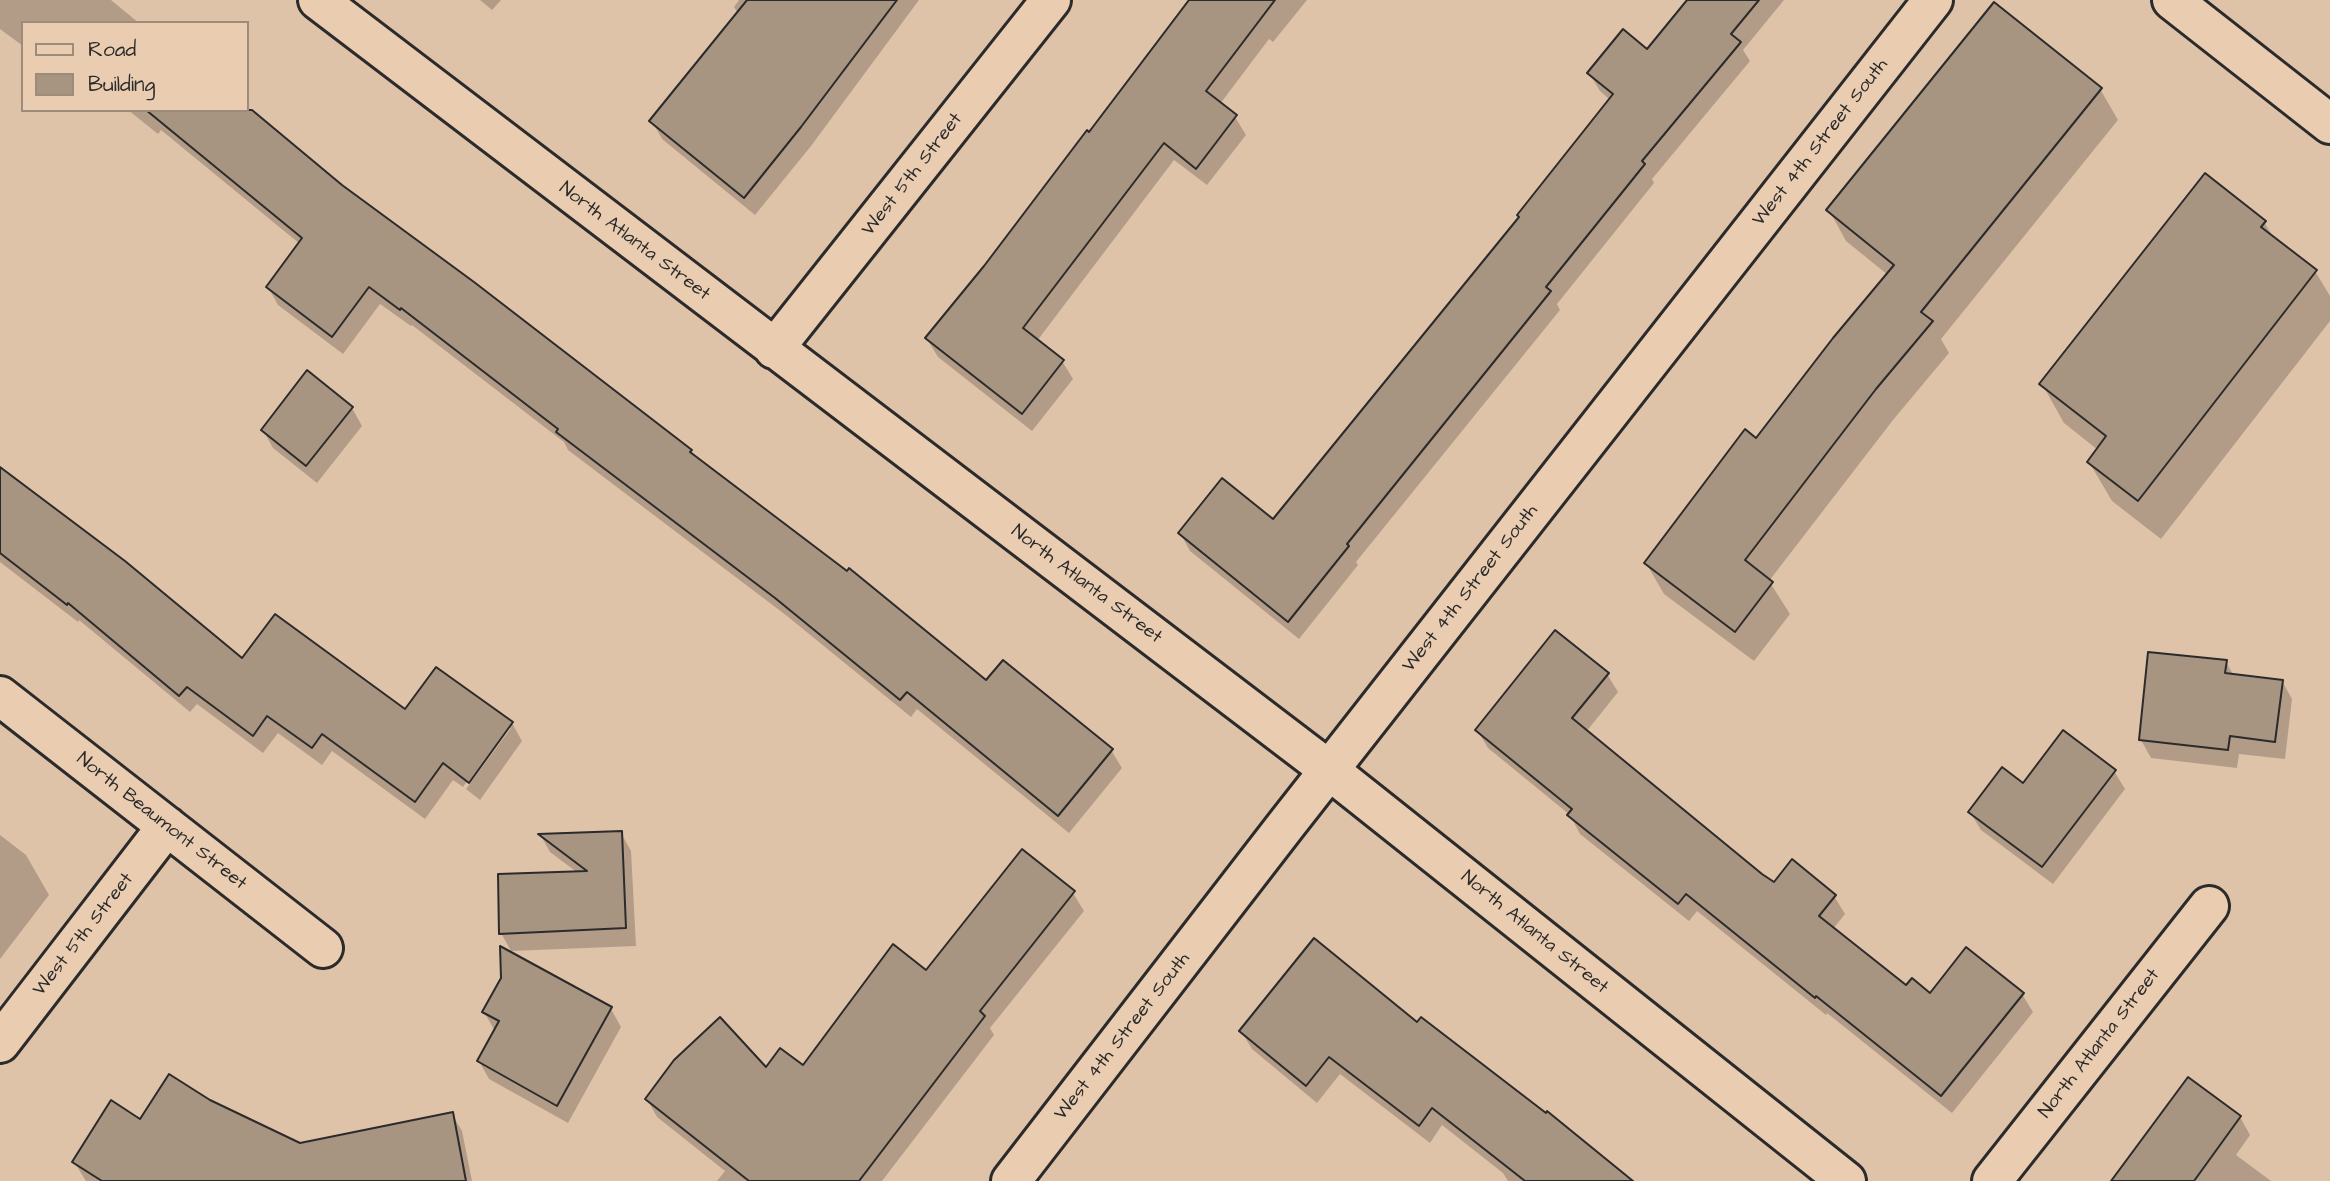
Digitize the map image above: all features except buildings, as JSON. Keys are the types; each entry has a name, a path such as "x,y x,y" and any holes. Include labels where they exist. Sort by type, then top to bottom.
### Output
{"street":[{"name":"North Atlanta Street","path":"318,0 1329,770 1846,1181"},
{"name":"West 5th Street","path":"774,349 1051,0"},
{"name":"West 4th Street South","path":"1011,1181 1329,770 1933,0"},
{"path":"2172,0 2330,124"},
{"name":"North Beaumont Street","path":"0,696 323,948"},
{"name":"West 5th Street","path":"0,1043 167,826"},
{"name":"North Atlanta Street","path":"1992,1181 2209,906"}]}
